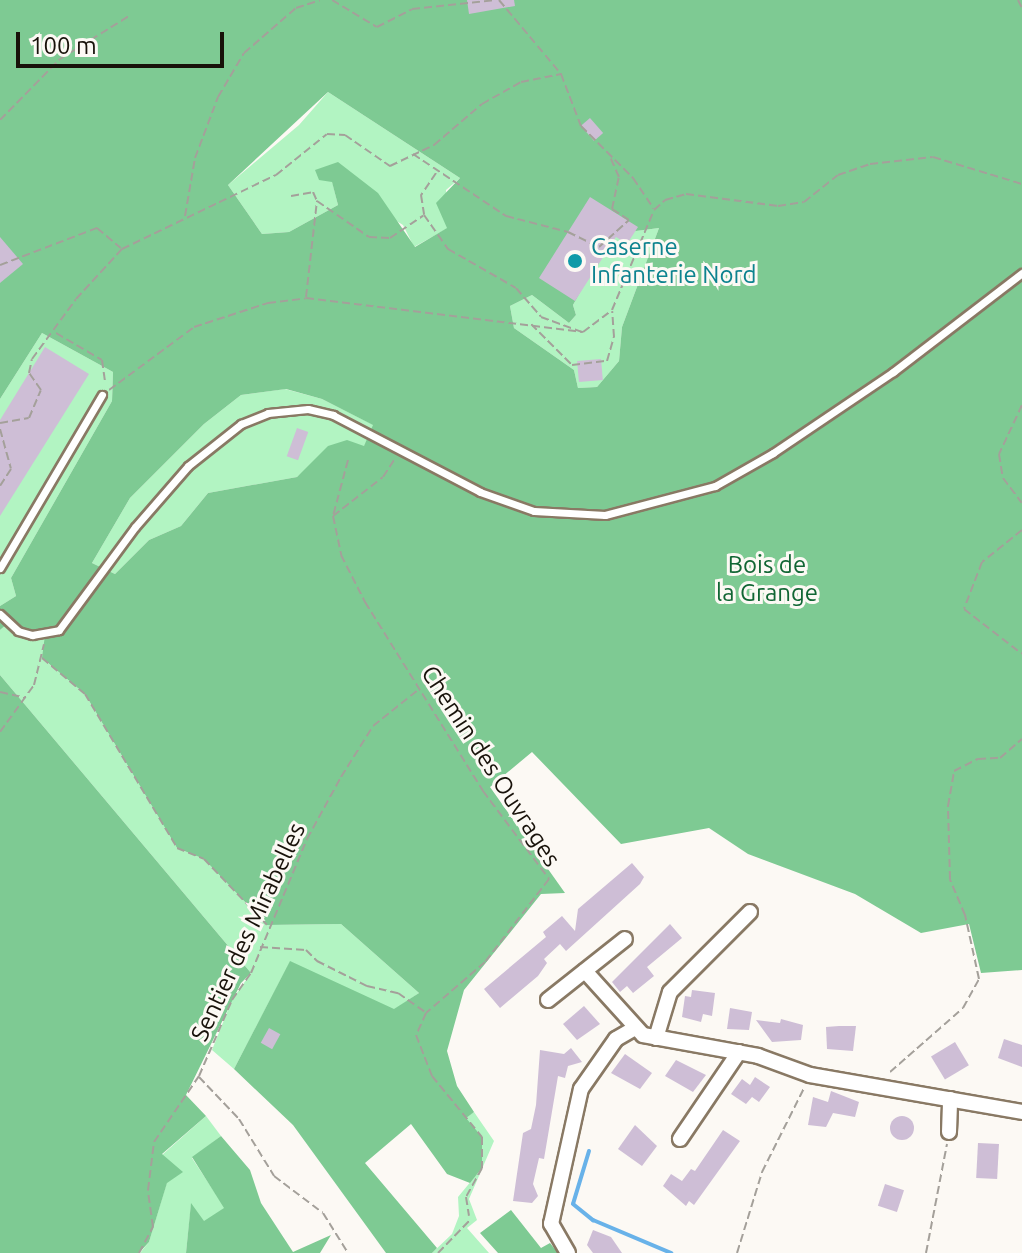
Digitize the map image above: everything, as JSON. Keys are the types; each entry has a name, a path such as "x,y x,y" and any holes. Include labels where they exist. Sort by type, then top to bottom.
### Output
{"street":[{"path":"656,1038 670,992 750,912"},
{"path":"548,1000 625,939"},
{"path":"585,971 633,1029 656,1038 739,1052 808,1081 885,1085 1022,1112"},
{"path":"568,1253 551,1224 581,1089 616,1039 633,1029"},
{"path":"680,1139 739,1052"},
{"path":"949,1132 950,1099"}],"lane":[{"path":"0,614 18,631 46,635 70,620 161,495 216,440 241,424 268,413 308,409 359,424 480,492 534,511 605,515 660,504 715,486 773,453 893,372 1022,273"},
{"path":"0,568 102,395"}],"path":[{"path":"184,218 195,158 218,97 244,53 296,8 320,0"},
{"path":"332,0 377,27 412,9 497,0 561,74 581,126 633,178 654,210"},
{"path":"1018,0 1022,8"},
{"path":"0,120 60,59 129,16"},
{"path":"0,423 29,418 41,390 29,373 32,359 122,249 276,175 327,134 345,135 390,166 434,145 482,104 521,82 561,74"},
{"path":"412,153 436,173 506,216 568,232 599,247 629,220 612,209 619,177 610,157"},
{"path":"530,323 572,365 607,361 614,337 612,310 654,210 665,200 686,194 753,206 804,202 838,175 870,164 933,157 1022,184"},
{"path":"436,173 421,195 424,215 448,249 516,288 541,317 583,332"},
{"path":"291,196 313,192 317,201 306,298"},
{"path":"317,201 369,237 390,238 424,215"},
{"path":"0,265 97,228 122,249"},
{"path":"102,395 194,327 268,303 306,298 530,323 573,335 583,332 612,310"},
{"path":"54,332 102,360 107,373 102,395"},
{"path":"1022,405 999,454 1003,478 1022,503"},
{"path":"0,429 11,469 0,486"},
{"path":"333,516 383,477 402,449"},
{"path":"333,516 348,460"},
{"name":"Chemin des Ouvrages","path":"333,516 341,555 353,579 483,791 549,879 485,962 426,1013"},
{"path":"1022,530 982,562 964,609 1022,654"},
{"path":"0,732 26,698 42,658 46,635"},
{"path":"42,658 85,694 177,848 204,859 267,925"},
{"name":"Sentier des Mirabelles","path":"139,1253 153,1227 148,1190 154,1142 199,1076 232,1000 251,973 258,946 307,839 373,726 420,689"},
{"path":"0,692 26,698"},
{"path":"885,1085 894,1065 963,1008 979,979 969,928 950,879 948,806 954,771 978,759 1000,758 1022,739"},
{"path":"258,946 306,950 317,961 367,986 398,993 426,1013 416,1035 420,1055 482,1137 485,1148 482,1168 466,1197 470,1218 438,1253"},
{"path":"199,1076 239,1119 274,1176 323,1213 348,1253"},
{"path":"737,1253 762,1172 808,1081"},
{"path":"926,1253 949,1132"}],"green space":[{"name":"Bois de la Grange","path":"0,0 1022,0 1022,970 981,973 969,924 921,933 855,894 748,854 709,828 621,844 532,752 490,787 565,893 541,894 464,990 447,1051 457,1086 474,1112 466,1118 482,1137 482,1168 470,1183 447,1174 411,1124 365,1163 437,1248 432,1253 386,1253 293,1125 234,1069 290,961 394,1009 419,993 341,924 267,925 204,859 177,848 85,694 42,658 45,635 7,624 0,630 0,606 16,596 11,578 112,401 113,372 42,333 0,399","holes":["328,92 460,178 436,203 447,228 415,247 378,193 338,162 315,170 319,180 332,182 338,205 289,232 262,234 228,185","659,228 622,327 619,361 597,387 578,388 574,370 514,328 510,306 532,295 569,323 576,315 573,305 613,234","286,389 322,399 373,425 364,446 347,440 328,446 297,477 208,493 181,526 149,540 115,574 92,563 130,498 204,424 241,395"]},
{"path":"328,92 460,178 446,190 448,228 414,247 403,225 332,181 338,205 289,232 262,234 228,185 299,125"},
{"path":"659,228 622,327 619,361 597,387 578,388 574,370 514,328 510,306 532,295 569,323 576,315 573,305 613,234"},
{"path":"42,333 113,372 112,401 11,578 16,596 0,606 0,399"},
{"path":"285,389 322,399 374,425 364,447 310,466 297,477 208,493 181,526 149,540 115,574 92,563 130,498 204,424 241,395"},
{"path":"7,624 46,635 43,659 85,694 177,848 204,859 267,925 341,924 419,993 394,1010 290,962 234,1069 212,1050 232,1000 251,973 0,675 0,630"},
{"path":"0,675 251,973 241,983 186,1095 206,1116 162,1154 183,1172 167,1183 149,1242 139,1253 0,1253"},
{"path":"474,1112 494,1141 469,1199 477,1220 467,1228 489,1253 432,1253 452,1234 459,1216 458,1197 482,1168 465,1117"},
{"path":"206,1116 221,1136 192,1158 225,1208 204,1222 191,1205 186,1253 140,1253 149,1242 167,1182 162,1155"},
{"path":"221,1136 250,1170 261,1203 293,1252 331,1235 320,1253 186,1253 191,1203 204,1221 224,1208 192,1157"},
{"path":"511,1210 541,1248 550,1243 558,1253 498,1253 480,1233"}],"building":[{"path":"467,0 514,0 515,6 469,14"},
{"path":"590,118 603,133 594,141 581,126"},
{"name":"Caserne Infanterie Nord","path":"590,197 638,227 627,244 616,237 575,301 539,278"},
{"path":"0,237 23,264 0,283"},
{"path":"45,347 89,374 0,516 0,420"},
{"path":"601,359 603,380 579,382 577,361"},
{"path":"297,428 308,432 298,460 287,456"},
{"path":"632,863 644,877 640,884 566,951 560,944 544,959 547,963 538,976 500,1008 484,989 546,937 543,932 562,916 575,931 578,909"},
{"path":"670,924 682,938 647,967 654,976 633,993 627,986 620,992 612,982"},
{"path":"692,990 715,993 712,1016 703,1014 701,1022 682,1017 685,996 691,997"},
{"path":"584,1006 600,1024 577,1040 563,1024"},
{"path":"730,1008 752,1012 749,1030 727,1029"},
{"path":"781,1019 803,1025 801,1040 772,1042 756,1020 780,1023"},
{"path":"856,1026 853,1051 827,1049 826,1027"},
{"path":"269,1028 280,1034 272,1049 261,1043"},
{"path":"1004,1039 1022,1045 1022,1067 998,1058"},
{"path":"955,1042 969,1065 945,1080 931,1056"},
{"path":"571,1048 582,1062 568,1066 565,1078 558,1076 544,1159 539,1158 533,1184 538,1196 532,1203 513,1201 523,1133 531,1129 536,1105 540,1050 564,1054"},
{"path":"625,1054 652,1073 640,1089 611,1073"},
{"path":"676,1060 706,1075 693,1092 665,1076"},
{"path":"755,1077 770,1087 759,1102 752,1097 746,1104 731,1094 742,1079 750,1085"},
{"path":"831,1091 859,1102 855,1117 833,1113 826,1127 808,1125 813,1097 828,1102"},
{"path":"902,1116 913,1123 914,1128 907,1139 902,1140 891,1133 890,1128 897,1117"},
{"path":"635,1125 657,1146 642,1166 618,1149"},
{"path":"723,1130 740,1141 694,1205 689,1201 686,1206 663,1186 671,1174 682,1181 691,1169 695,1171"},
{"path":"978,1143 999,1144 997,1179 976,1178"},
{"path":"885,1184 904,1190 897,1212 878,1206"},
{"path":"593,1230 611,1237 622,1253 593,1253 587,1245"}],"waterway":[{"path":"589,1151 573,1204 593,1220 671,1253"}],"place":[{"name":"Caserne Infanterie Nord","path":"575,261"}]}
